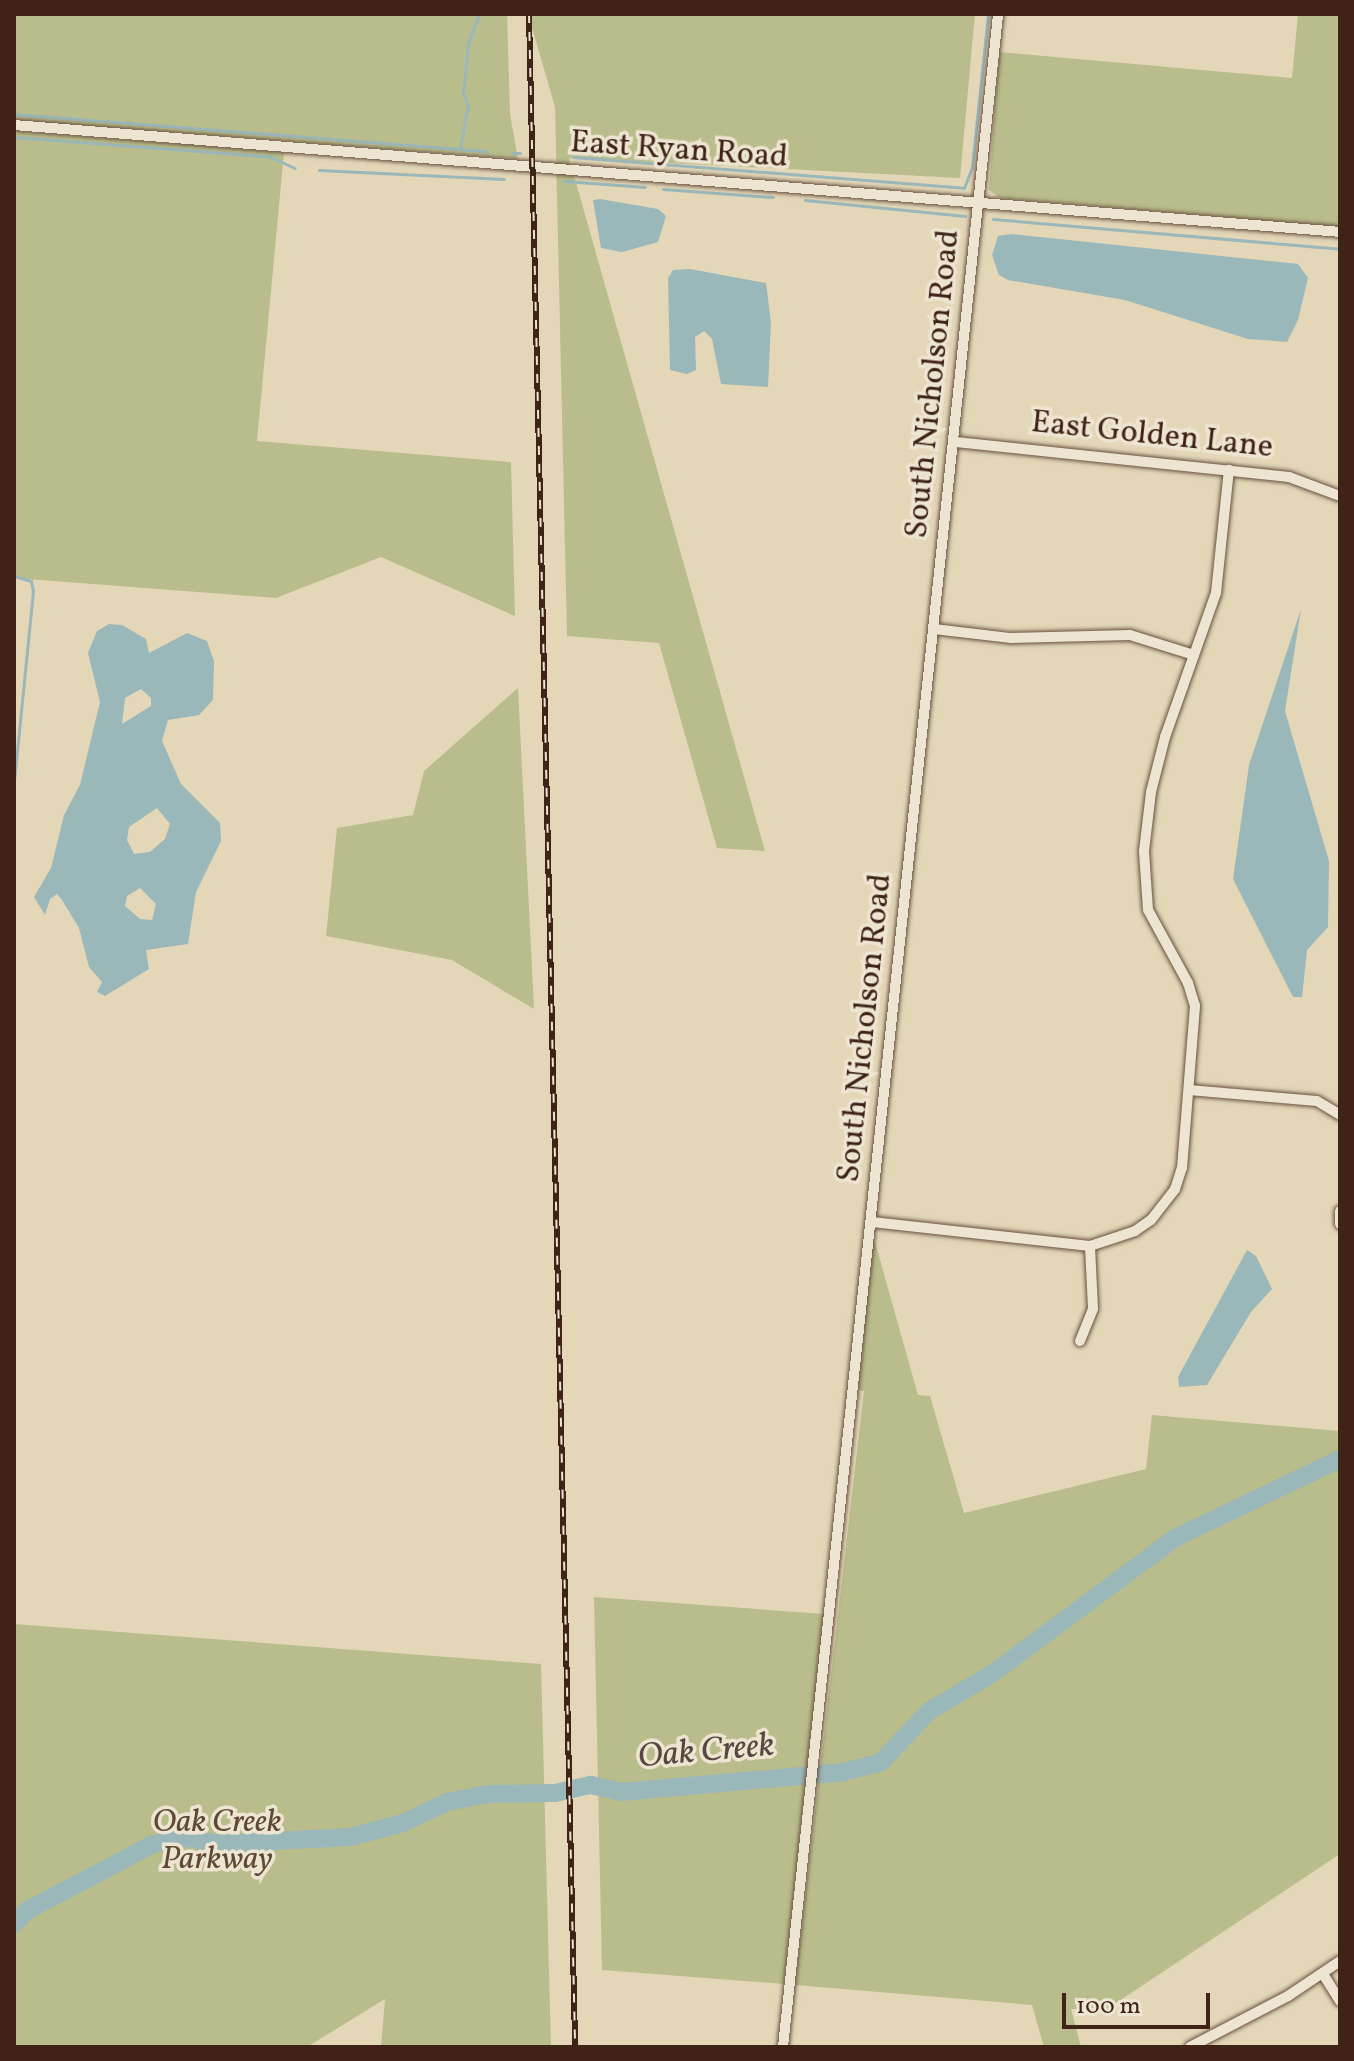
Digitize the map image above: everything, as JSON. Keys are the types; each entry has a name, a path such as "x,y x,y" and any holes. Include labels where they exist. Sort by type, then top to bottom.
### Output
{"street":[{"name":"South Nicholson Road","path":"783,2047 956,442 998,14"},
{"name":"East Ryan Road","path":"14,125 1340,232"},
{"name":"East Golden Lane","path":"956,442 1289,477 1340,496"},
{"path":"872,1222 1090,1246 1135,1231 1175,1189 1189,1090 1195,1006 1188,983 1153,924 1143,863 1151,792 1216,593 1229,470"},
{"path":"934,629 1011,638 1130,635 1194,655"},
{"path":"1189,1090 1317,1101 1340,1115"},
{"path":"1340,1211 1340,1224"},
{"path":"1080,1341 1093,1308 1090,1246"},
{"path":"1195,2046 1323,1974 1340,1961"},
{"path":"1323,1974 1340,2001"}],"green space":[{"path":"14,14 507,14 510,114 518,159 14,120"},
{"path":"528,14 975,14 960,178 569,158 765,851 717,848 659,643 567,636 555,107"},
{"path":"1298,14 1340,14 1340,227 1000,198 989,190 999,52 1292,78"},
{"path":"14,131 284,152 257,441 511,462 515,616 381,557 276,598 14,578"},
{"path":"518,688 534,1009 452,960 326,936 337,828 413,815 424,771"},
{"path":"868,1241 875,1242 918,1395 930,1396 964,1513 1146,1469 1152,1415 1340,1431 1340,1854 1104,2011 1071,2009 1081,2047 1044,2047 1032,2005 795,1985 864,1391 853,1389"},
{"path":"594,1597 824,1614 784,1984 602,1970"},
{"name":"Oak Creek Parkway","path":"14,1624 541,1664 551,2047 381,2047 385,1999 307,2047 14,2047"}],"water":[{"path":"593,200 658,209 666,216 658,242 622,252 601,248"},
{"path":"1011,234 1298,264 1308,278 1298,320 1287,342 1248,339 1125,300 1008,280 999,275 992,255 998,236"},
{"path":"690,269 766,283 771,322 768,387 721,384 712,339 704,331 695,337 696,370 687,374 670,370 668,278 673,270"},
{"path":"1301,609 1285,711 1329,861 1328,927 1307,950 1302,997 1293,997 1233,879 1249,765"},
{"path":"109,624 122,625 146,639 149,653 187,633 207,641 214,661 213,700 199,715 168,720 162,741 181,784 220,823 221,841 196,892 188,944 146,950 149,969 105,996 97,992 102,982 89,967 79,928 62,900 57,894 50,899 45,915 34,897 51,868 64,815 80,785 100,702 88,653 97,631","holes":["141,689 151,698 151,706 122,724 125,698","157,808 170,824 165,839 150,852 134,854 127,840 129,827","140,888 156,904 152,920 140,919 125,906 127,896"]},
{"path":"1247,1250 1256,1256 1272,1289 1251,1312 1207,1385 1179,1387 1178,1377"}],"waterway":[{"path":"460,149 468,105 463,94 468,43 479,14"},
{"path":"573,157 964,188 972,167 988,14"},
{"path":"14,114 487,151"},
{"path":"14,137 271,157 295,168"},
{"path":"512,153 520,153"},
{"path":"319,170 504,179"},
{"path":"564,181 645,187"},
{"path":"663,189 773,197"},
{"path":"805,200 965,216"},
{"path":"993,219 1340,249"},
{"path":"14,576 31,581 33,591 14,780"},
{"name":"Oak Creek","path":"14,1924 28,1910 153,1844 188,1838 219,1844 350,1837 403,1823 447,1802 488,1794 555,1793 591,1785 621,1792 843,1772 880,1763 929,1711 993,1673 1175,1538 1340,1459"}],"railway":[{"path":"529,14 575,2047"}]}
